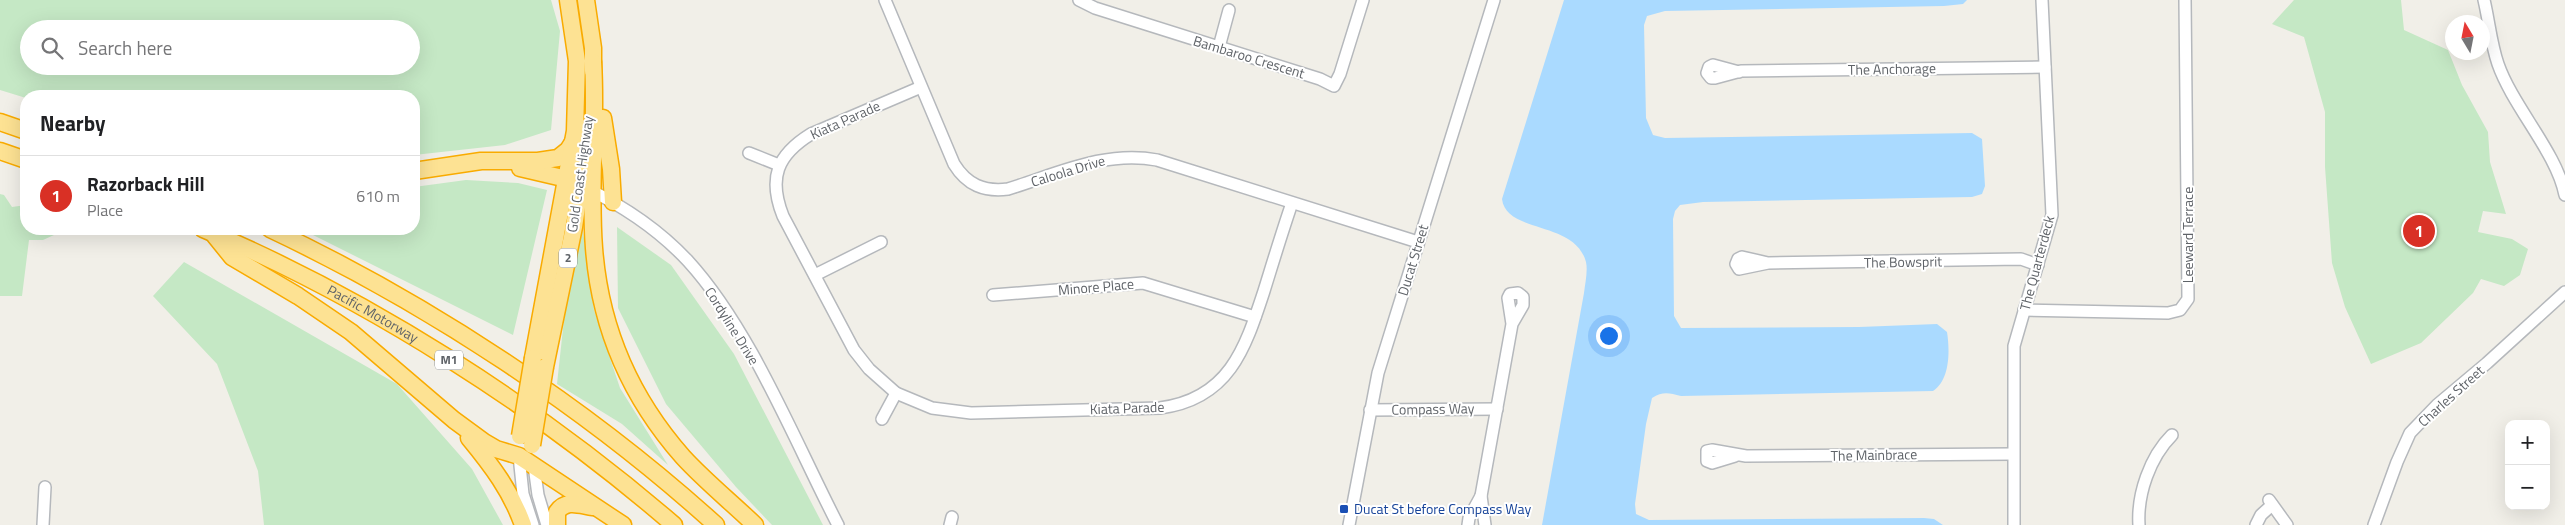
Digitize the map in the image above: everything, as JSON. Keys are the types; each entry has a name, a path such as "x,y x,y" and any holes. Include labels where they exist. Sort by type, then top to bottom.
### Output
{"highway":[{"name":"Gold Coast Highway","path":"568,0 575,39 578,78 573,142 580,185"},
{"name":"Gold Coast Highway","path":"520,456 526,440 539,363 580,185 593,62 586,0"},
{"path":"593,62 611,169 613,202"},
{"path":"0,122 20,129"},
{"path":"420,170 480,161 538,161 558,158 568,150 573,142"},
{"path":"0,150 20,158"},
{"path":"480,161 529,169 580,185 594,247 603,306 613,343 627,378 652,418 684,457 755,525"},
{"path":"212,235 232,257 298,296 351,332 454,420 492,447 520,456 623,525"},
{"name":"Pacific Motorway","path":"217,235 303,277 431,348 558,432 674,525"},
{"name":"Pacific Motorway","path":"281,235 446,324 569,407 664,481 716,525"},
{"path":"454,420 496,471 510,492 523,525"},
{"name":"Gold Coast Highway","path":"526,440 534,466"},
{"path":"557,525 557,512 568,503 598,507"}],"street":[{"name":"Caloola Drive","path":"885,0 954,164 962,177 977,187 997,190 1008,189 1108,158 1140,157 1418,242"},
{"name":"Bambaroo Crescent","path":"1079,0 1094,8 1219,47 1334,86 1340,74 1363,0"},
{"name":"Ducat Street","path":"1349,525 1378,373 1494,0"},
{"name":"The Quarterdeck","path":"2014,525 2012,454 2014,346 2050,221 2052,204 2042,0"},
{"name":"Leeward Terrace","path":"2024,310 2168,314 2180,310 2188,299 2185,0"},
{"path":"2484,0 2498,65 2527,121 2562,180 2565,195"},
{"path":"1219,47 1229,10"},
{"name":"The Anchorage","path":"1739,72 2045,67"},
{"name":"Kiata Parade","path":"921,86 812,134 791,148 779,165 776,189 779,206 854,350 869,369 896,393 932,408 952,412 1173,407 1204,394 1228,372 1245,347 1292,203"},
{"path":"749,153 779,165"},
{"name":"Cordyline Drive","path":"580,185 613,202 669,244 688,261 713,292 746,346 838,525"},
{"path":"814,275 881,242"},
{"name":"The Bowsprit","path":"1768,263 2021,259 2038,265"},
{"name":"Minore Place","path":"993,295 1143,283 1255,317"},
{"name":"Charles Street","path":"2374,525 2397,462 2410,433 2437,404 2494,357 2565,292"},
{"name":"Compass Way","path":"1485,525 1481,496 1512,324"},
{"path":"882,418 896,393"},
{"name":"Compass Way","path":"1370,410 1497,408"},
{"path":"2139,525 2139,505 2143,487 2155,458 2172,435"},
{"name":"The Mainbrace","path":"1735,456 2012,454"},
{"path":"520,456 523,494 533,525"},
{"path":"534,466 538,494 547,525"},
{"path":"43,525 45,488"},
{"name":"Compass Way","path":"1468,525 1469,518 1481,496"},
{"path":"2256,525 2260,515 2271,503 2287,525"}],"green space":[{"path":"0,0 551,0 560,31 551,130 505,145 420,154 420,90 20,90 20,96 0,90"},
{"path":"2294,0 2401,0 2404,30 2445,49 2445,60 2452,60 2462,85 2488,132 2490,162 2506,214 2483,211 2478,232 2512,239 2528,249 2520,275 2504,286 2481,279 2473,293 2421,343 2371,364 2345,307 2332,263 2325,167 2325,112 2304,37 2272,24"},
{"path":"466,180 518,183 547,190 513,335 313,235 420,235 420,186"},
{"path":"0,194 4,195 12,207 20,206 20,235 54,235 43,240 29,240 22,296 0,296"},
{"path":"582,225 594,310 620,388 668,465 622,424 557,384 574,227"},
{"path":"617,227 671,265 734,354 823,525 772,525 736,487 666,404 618,308"},
{"path":"184,262 397,384 472,469 503,525 264,525 258,471 217,364 153,296"}],"water":[{"path":"1564,0 1967,0 1963,4 1944,6 1665,11 1647,16 1644,25 1646,118 1653,135 1665,138 1972,133 1982,139 1985,186 1982,194 1972,197 1703,202 1680,205 1675,211 1673,219 1674,316 1681,328 1859,327 1937,324 1947,332 1948,364 1943,380 1933,391 1681,396 1666,393 1659,394 1652,398 1646,424 1635,504 1636,514 1649,520 1924,518 1934,519 1943,525 1542,525 1584,293 1587,266 1579,249 1569,239 1515,218 1506,210 1502,199"}],"place":[{"name":"Razorback Hill","path":"2419,231"},
{"name":"Ducat St before Compass Way","path":"1344,509"}]}
